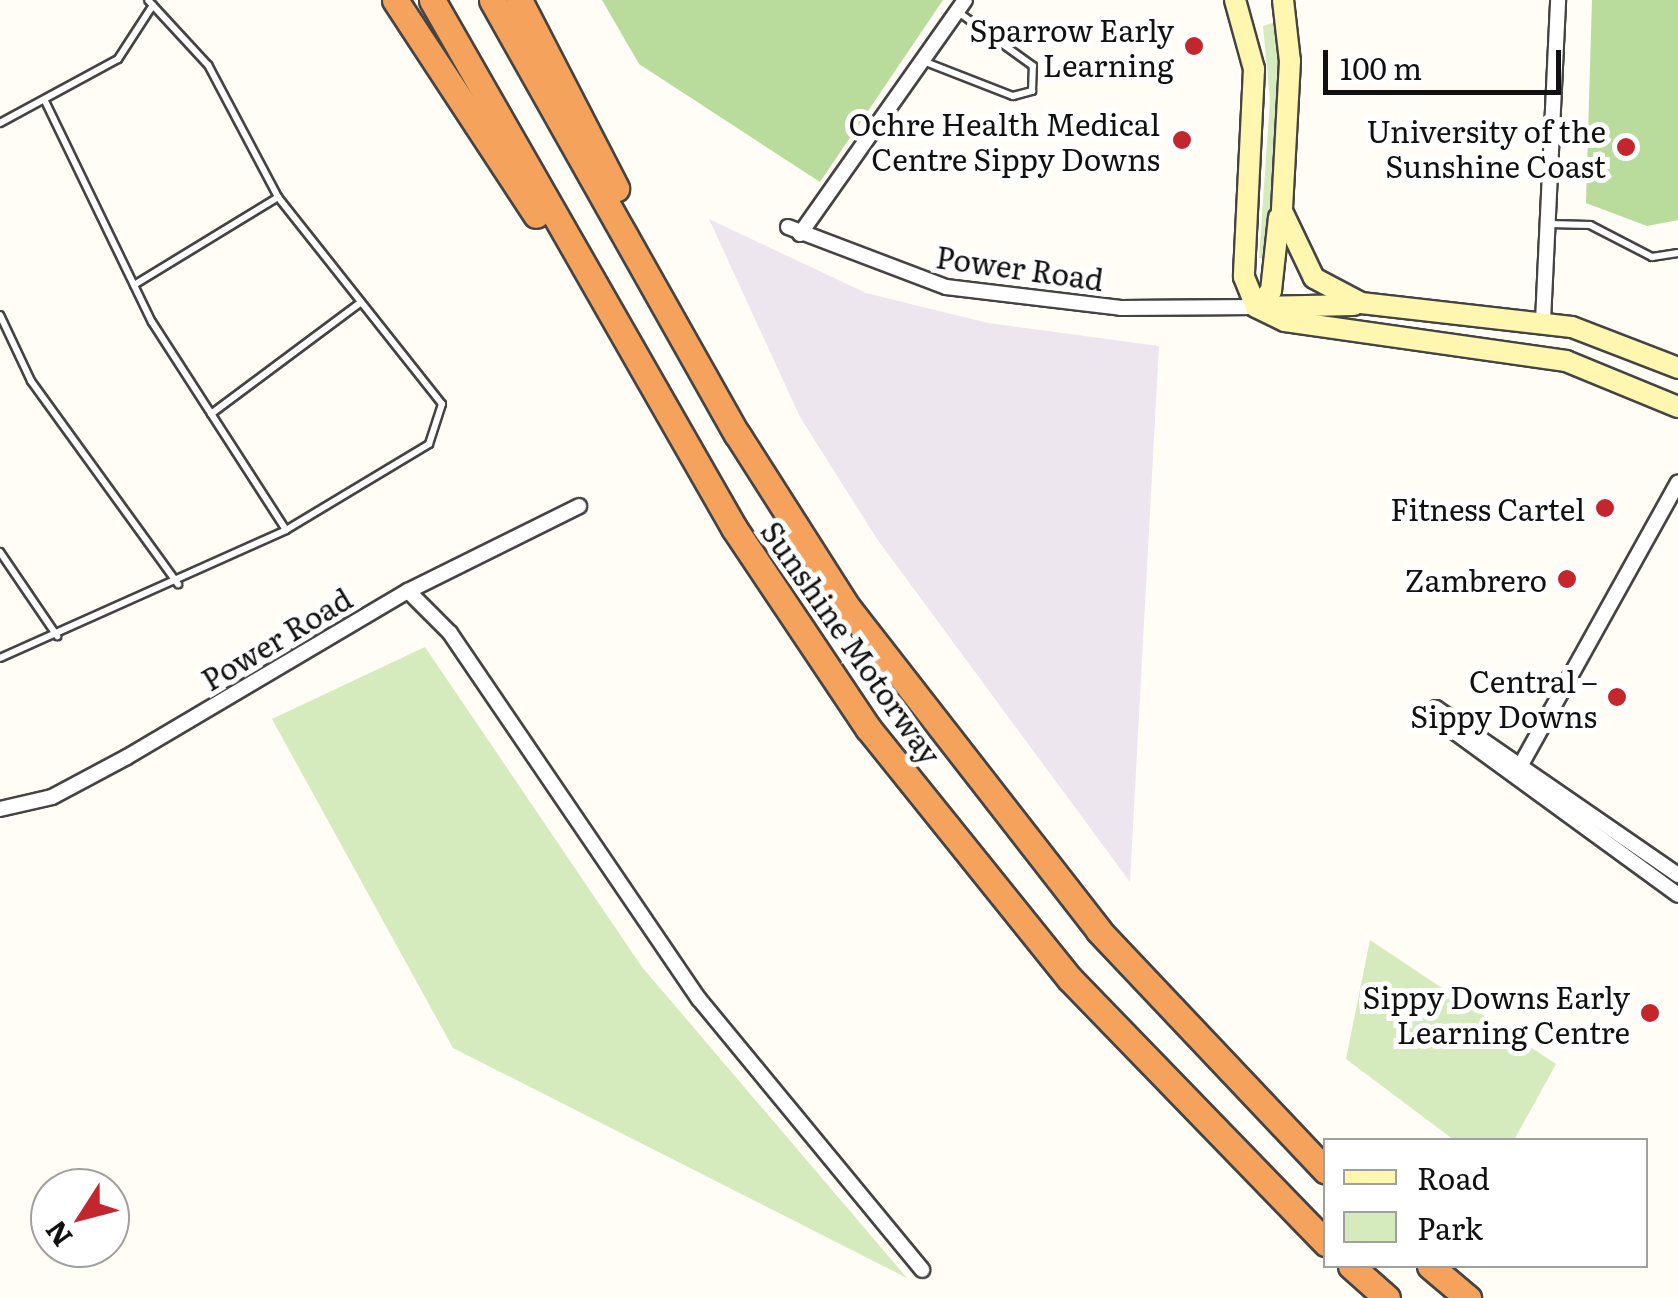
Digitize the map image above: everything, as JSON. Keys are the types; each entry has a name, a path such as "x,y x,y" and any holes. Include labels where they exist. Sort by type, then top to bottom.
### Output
{"highway":[{"path":"394,0 537,217 567,240"},
{"name":"Sunshine Motorway","path":"432,0 734,528 915,792 1147,1064 1323,1239"},
{"name":"Sunshine Motorway","path":"492,0 695,362 815,558 955,757 1098,931 1323,1167"},
{"path":"518,0 697,340 695,362"},
{"path":"1352,1268 1387,1298"},
{"path":"1432,1268 1468,1298"}],"main road":[{"path":"1236,0 1254,69 1244,278 1256,307 1285,321 1550,358 1678,407"},
{"path":"1256,307 1270,292 1282,199 1290,60 1283,0"},
{"path":"1282,199 1308,271 1371,305"},
{"path":"1256,307 1371,305 1543,320 1678,368"}],"street":[{"path":"1543,320 1558,0"},
{"path":"922,61 961,6"},
{"name":"Power Road","path":"922,61 794,230 946,287 1121,308 1256,307"},
{"path":"1518,769 1678,482"},
{"name":"Power Road","path":"0,810 52,796 128,757 408,591 579,506"},
{"path":"408,591 450,633 699,999 922,1270"},
{"path":"1678,875 1518,769 1441,722 1436,708 1518,769 1678,895"}],"lane":[{"path":"0,123 118,59 150,2 208,64 278,197 442,404 429,444 286,530 178,584 0,658"},
{"path":"922,61 1013,96 1032,91 1038,79 1026,59 961,6"},
{"path":"46,101 134,285 210,414 286,530"},
{"path":"134,285 278,197"},
{"path":"1548,224 1590,225 1652,256 1678,253"},
{"path":"210,414 361,302"},
{"path":"0,314 31,381 178,584"},
{"path":"0,552 57,636"}],"shaded area":[{"path":"709,219 866,293 988,323 1159,346 1130,882 877,539 800,417"}],"green space":[{"path":"602,0 943,0 820,182 639,64"},
{"path":"1592,0 1678,0 1678,220 1647,226 1586,203"},
{"path":"1275,22 1281,85 1268,258 1259,258 1270,100 1263,26"},
{"path":"425,647 642,967 907,1278 453,1048 272,719"},
{"path":"1370,940 1556,1064 1515,1138 1451,1138 1346,1059"}],"place":[{"name":"Sparrow Early Learning","path":"1194,46"},
{"name":"Ochre Health Medical Centre Sippy Downs","path":"1182,140"},
{"name":"University of the Sunshine Coast","path":"1626,147"},
{"name":"Fitness Cartel","path":"1605,508"},
{"name":"Zambrero","path":"1567,579"},
{"name":"Central – Sippy Downs","path":"1617,697"},
{"name":"Sippy Downs Early Learning Centre","path":"1650,1013"}]}
